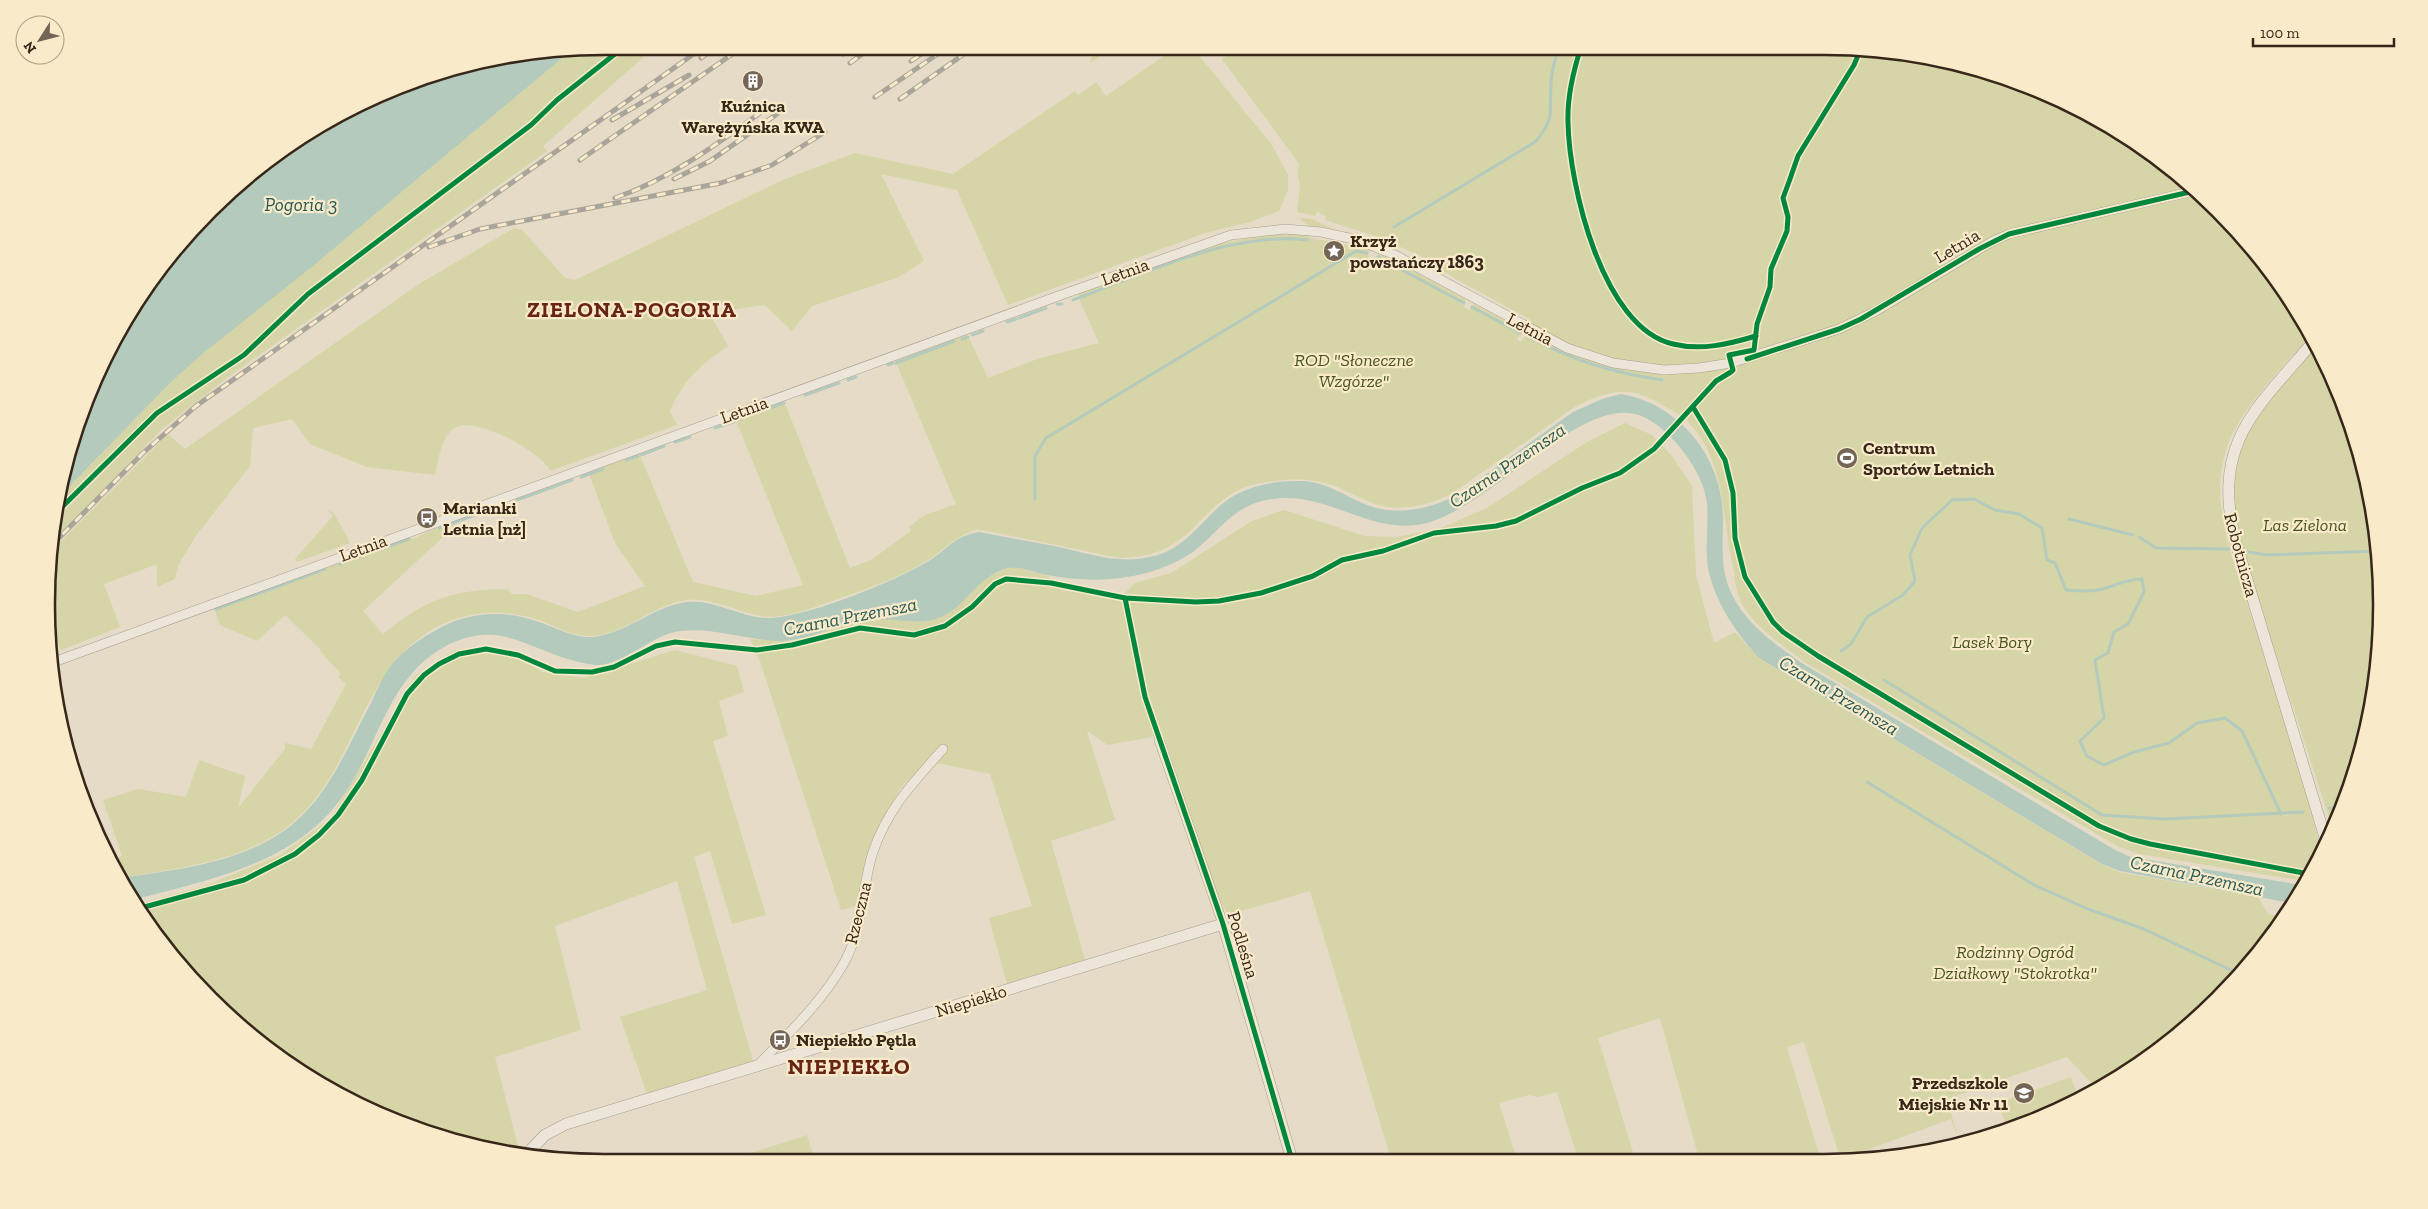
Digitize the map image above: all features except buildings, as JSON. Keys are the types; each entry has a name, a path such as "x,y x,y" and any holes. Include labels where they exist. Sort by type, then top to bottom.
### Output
{"street":[{"name":"Letnia","path":"58,660 1061,295 1231,235 1285,229 1321,232 1358,240 1395,255 1549,340 1576,352 1628,366 1689,369 1747,359 1846,326 1871,314 1993,241 2009,234 2188,192"},
{"name":"Robotnicza","path":"2308,347 2260,402 2241,431 2232,458 2227,492 2229,514 2235,540 2323,832"},
{"name":"Podleśna","path":"1159,740 1223,924 1290,1154"},
{"name":"Rzeczna","path":"757,1066 796,1026 834,980 848,953 859,921 871,860 878,840 906,789 943,749"},
{"name":"Niepiekło","path":"532,1149 545,1135 566,1124 1223,924"}],"green space":[{"name":"Pogoria 3","path":"646,55 543,146 547,151 231,375 162,429 60,535 66,497 84,428 112,361 148,299 169,270 191,242 242,191 299,148 330,129 361,112 428,84 497,66 533,60 569,56"},
{"path":"1092,55 1102,55 1090,63"},
{"path":"1165,55 1199,55 1272,145 1288,175 1288,190 1279,211 1250,222 1205,233 1008,305 957,190 881,174 924,261 899,277 812,306 792,331 765,305 730,310 718,302 708,311 728,346 701,366 681,390 670,411 677,425 550,471 534,454 506,437 490,430 462,425 453,429 445,439 435,475 367,467 310,444 292,419 253,428 250,466 195,537 179,564 175,579 157,587 157,564 104,584 120,627 61,650 56,638 55,604 59,543 168,434 185,449 419,284 514,228 522,230 565,278 575,280 785,179 855,153 953,174 1075,91 1078,95 1096,82 1106,96"},
{"path":"1227,55 1824,55 1895,60 1966,74 2034,97 2098,129 2158,169 2186,191 2237,242 2280,299 2305,341 2251,404 2232,434 2221,470 2220,491 2222,512 2231,554 2292,743 2319,842 2298,880 2139,854 2119,847 1806,663 1761,627 1746,610 1738,596 1720,488 1709,452 1699,436 1681,416 1649,398 1627,392 1606,394 1573,408 1457,490 1433,501 1415,506 1397,508 1381,506 1321,482 1298,479 1282,480 1245,487 1214,508 1177,541 1163,550 1144,556 1120,558 978,529 959,537 931,558 894,578 796,613 771,617 760,616 718,603 686,600 661,608 613,632 587,636 574,634 539,620 516,614 480,614 456,619 445,623 416,640 394,663 376,690 330,777 311,804 287,827 269,839 228,856 184,867 128,877 117,858 122,856 103,800 138,789 186,797 199,760 245,776 238,808 285,749 285,743 311,749 346,684 338,677 341,674 321,650 285,615 257,641 220,625 214,607 410,536 411,539 415,538 454,520 456,525 363,611 383,634 413,612 427,605 455,594 470,592 507,589 512,594 526,594 578,612 645,586 615,543 588,471 639,453 693,582 756,596 803,585 735,418 784,401 850,568 871,560 911,531 909,527 923,516 956,504 895,360 967,334 988,378 1037,359 1099,343 1077,294 1162,262 1220,244 1249,238 1309,235 1309,238 1335,242 1333,252 1335,252 1337,243 1351,246 1352,243 1370,250 1368,256 1372,259 1380,253 1465,299 1464,307 1469,310 1474,304 1524,331 1517,339 1520,342 1527,335 1525,333 1531,320 1456,279 1421,256 1375,236 1325,220 1326,216 1317,212 1315,216 1297,212 1300,186 1297,170 1300,165 1222,59"},
{"path":"1299,218 1312,219 1336,230 1309,226"},
{"name":"Las Zielona","path":"2311,352 2331,394 2344,428 2362,497 2368,533 2373,604 2368,676 2354,747 2344,781 2329,818 2239,542 2234,508 2234,479 2238,454 2247,432 2275,392"},
{"name":"Rodzinny Ogród Działkowy \"Stokrotka\"","path":"1625,423 1652,435 1672,456 1692,486 1696,575 1714,643 1735,632 1760,659 2103,865 2119,872 2258,897 2268,914 2276,916 2237,967 2186,1018 2129,1061 2098,1080 2092,1083 2067,1057 1947,1099 1958,1137 1951,1119 1859,1153 1839,1154 1804,1042 1787,1047 1819,1154 1698,1154 1660,1018 1598,1038 1633,1154 1576,1154 1557,1092 1538,1097 1529,1095 1499,1103 1515,1154 1389,1154 1310,891 1228,915 1216,893 1163,735 1108,745 1087,731 1115,820 1051,841 1086,963 1007,984 989,918 1032,906 990,774 927,761 899,790 879,829 856,906 841,910 760,661 750,639 791,641 872,618 914,621 940,618 983,580 1000,571 1014,567 1046,575 1065,591 1123,595 1135,583 1171,573 1252,521 1284,510 1365,536 1397,537 1441,528 1487,508 1587,442"},
{"path":"328,510 334,513 350,543 297,562 295,559 333,516"},
{"path":"495,647 543,672 584,678 675,650 737,666 744,692 719,701 728,736 713,741 766,915 732,924 710,851 694,857 754,1064 647,1094 620,1017 707,990 677,881 555,926 581,1030 495,1057 518,1147 462,1135 394,1112 361,1097 299,1061 242,1018 216,993 191,967 148,910 143,903 207,885 280,855 331,818 415,676 455,650"},
{"path":"2071,1077 2076,1092 2005,1123 1998,1103"},
{"path":"807,1135 813,1154 748,1154"}],"water":[{"name":"Pogoria 3","path":"564,57 308,270 202,354 169,384 68,488 84,428 97,394 129,330 148,299 191,242 242,191 299,148 361,112 394,97 462,74 497,66"},
{"name":"Czarna Przemsza","path":"1621,394 1641,399 1659,407 1690,432 1702,448 1718,483 1722,503 1723,563 1727,582 1739,607 1757,628 1778,646 1800,662 2115,850 2131,857 2296,884 2285,902 2120,871 2102,864 1759,658 1729,619 1717,597 1709,573 1707,556 1707,503 1699,477 1682,450 1671,437 1647,419 1635,414 1611,414 1585,424 1557,440 1471,501 1443,517 1417,525 1397,525 1378,522 1304,499 1284,498 1262,501 1252,504 1235,514 1187,556 1160,569 1134,576 1096,580 1059,577 1023,569 1008,568 987,578 946,615 927,621 866,619 802,638 780,641 717,632 680,631 659,638 618,660 598,665 561,657 514,639 483,635 465,638 446,646 426,660 409,676 396,695 353,781 340,800 321,821 300,838 253,864 227,874 141,898 128,877 185,868 229,857 270,840 288,828 315,802 326,787 393,663 418,641 457,620 480,615 504,614 528,618 572,634 592,637 617,631 663,609 687,602 708,603 750,616 771,618 788,616 854,596 898,577 932,559 958,539 979,532 1106,558 1144,558 1158,555 1178,545 1226,501 1243,491 1262,485 1282,482 1302,481 1318,484 1362,503 1386,510 1398,511 1422,508 1457,495 1573,412 1602,399"}],"waterway":[{"path":"1394,227 1535,142 1542,134 1549,120 1551,78 1556,55"},
{"path":"1073,300 1158,267 1218,248 1278,239 1307,240"},
{"path":"1035,499 1035,456 1046,438 1356,251 1367,253"},
{"path":"1378,257 1464,303"},
{"path":"1057,304 1062,304"},
{"path":"1472,307 1520,333"},
{"path":"1019,318 1046,308"},
{"path":"1007,322 1016,319"},
{"path":"972,335 983,331"},
{"path":"962,339 968,337"},
{"path":"1530,338 1563,354 1594,365 1662,380"},
{"path":"896,363 954,341"},
{"path":"888,365 893,363"},
{"path":"848,380 856,377"},
{"path":"805,395 839,383"},
{"path":"765,410 784,403"},
{"path":"747,416 758,412"},
{"path":"715,428 735,421"},
{"path":"675,442 690,437"},
{"path":"641,455 664,446"},
{"path":"626,460 638,456"},
{"path":"581,477 603,469"},
{"path":"517,500 572,480"},
{"path":"1841,651 1851,644 1867,617 1903,595 1915,581 1910,555 1922,528 1952,500 1974,499 1995,510 2019,514 2042,528 2047,560 2055,563 2066,590 2098,590 2127,581 2142,579 2144,592 2128,624 2114,632 2108,653 2095,660 2104,718 2080,741 2087,756 2104,765 2134,752 2169,743 2197,723 2225,718 2242,731 2281,814"},
{"path":"439,528 506,504"},
{"path":"2069,519 2133,535"},
{"path":"2139,537 2156,548 2229,549"},
{"path":"369,553 409,539"},
{"path":"2247,552 2268,555 2370,551"},
{"path":"340,564 363,555"},
{"path":"216,609 325,569"},
{"path":"1884,680 2102,815 2165,819 2303,812"},
{"path":"1867,782 2034,885 2088,909 2144,929 2233,971"},
{"path":"2329,808 2334,808"}],"railway":[{"path":"60,537 143,453 196,406 692,55"},
{"path":"701,58 705,55"},
{"path":"580,160 731,55"},
{"path":"850,63 861,55"},
{"path":"911,61 920,55"},
{"path":"875,97 936,55"},
{"path":"900,99 963,55"},
{"path":"612,120 689,75"},
{"path":"615,198 657,180 696,158 771,105"},
{"path":"674,179 710,161 777,114"},
{"path":"429,247 480,229 721,183 772,165 825,132"}],"cycle path":[{"path":"65,504 157,413 244,355 308,294 531,125 557,100 614,55"},
{"path":"1579,55 1568,103 1570,149 1583,215 1594,250 1609,283 1627,311 1648,332 1673,344 1704,347 1756,336"},
{"path":"146,907 244,880 295,854 319,835 338,815 362,780 407,694 424,675 439,664 459,654 486,649 518,655 555,671 592,672 614,667 656,646 675,642 757,650 792,645 860,628 914,635 945,626 972,607 995,584 1006,579 1051,583 1125,598 1196,602 1219,601 1261,593 1313,576 1342,560 1383,551 1434,533 1496,526 1516,521 1582,488 1620,473 1654,449 1716,381 1733,370 1729,355 1754,350 1757,324 1770,287 1771,269 1787,231 1788,217 1783,198 1798,156 1858,56"},
{"path":"1747,359 1839,329 1861,319 1979,249 2009,234 2188,192"},
{"path":"1693,407 1725,460 1733,493 1735,538 1745,577 1773,622 1783,632 1818,656 2099,826 2131,839 2150,844 2302,873"},
{"path":"1125,598 1145,697 1223,924 1290,1154"}],"place":[{"name":"Kuźnica Warężyńska KWA","path":"753,81"},
{"name":"Krzyż powstańczy 1863","path":"1334,251"},
{"name":"Centrum Sportów Letnich","path":"1847,458"},
{"name":"Marianki Letnia [nż]","path":"427,518"},
{"name":"Niepiekło Pętla","path":"780,1040"},
{"name":"Przedszkole Miejskie Nr 11","path":"2024,1093"}],"district":[{"name":"ZIELONA-POGORIA","path":"632,309"},
{"name":"NIEPIEKŁO","path":"849,1066"}],"park label":[{"name":"ROD \"Słoneczne Wzgórze\"","path":"1354,370"},
{"name":"Lasek Bory","path":"1992,642"}]}
